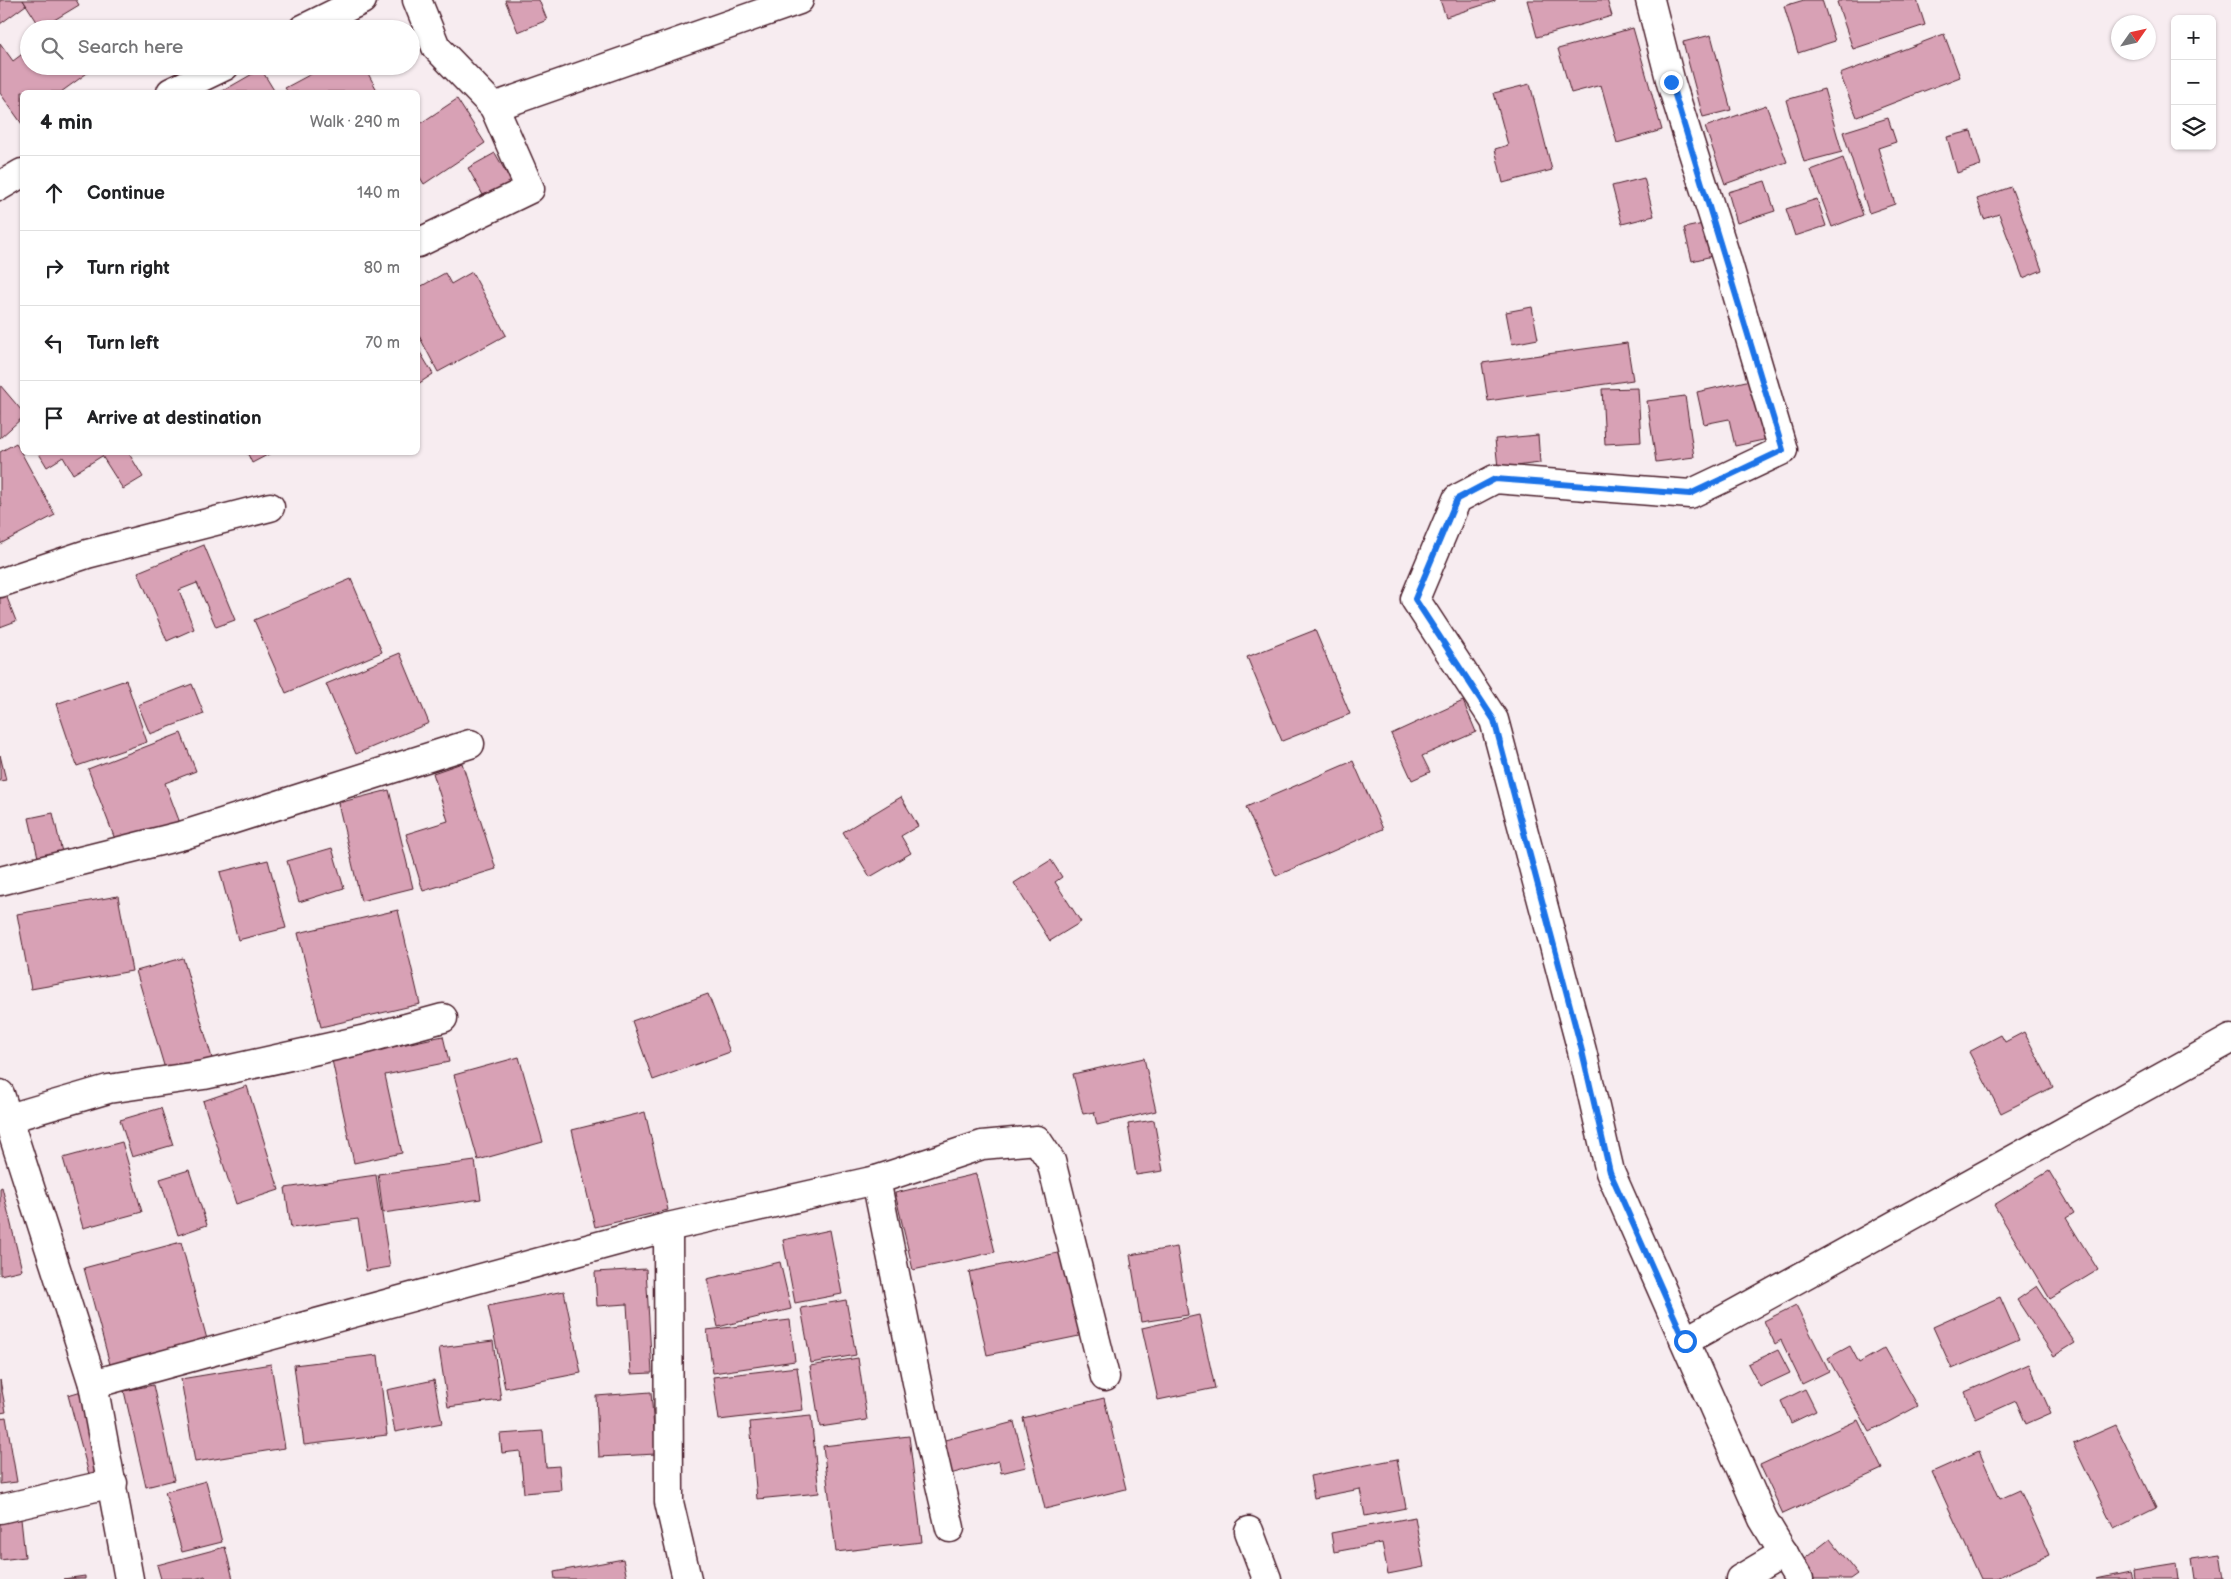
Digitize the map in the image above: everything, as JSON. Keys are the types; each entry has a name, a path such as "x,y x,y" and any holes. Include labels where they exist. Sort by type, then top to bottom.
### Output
{"street":[{"path":"321,20 362,0"},
{"path":"417,0 436,47 494,107 530,189 420,242"},
{"path":"494,107 799,0"},
{"path":"1650,0 1671,82 1783,450 1690,494 1495,479 1457,499 1415,599 1494,720 1582,1051 1610,1172 1763,1519 1800,1579"},
{"path":"175,90 206,75"},
{"path":"0,186 20,175"},
{"path":"0,583 87,554 270,507"},
{"path":"0,881 184,835 470,744"},
{"path":"130,1579 93,1384 5,1106 204,1075 362,1040 443,1018"},
{"path":"1685,1341 2231,1039"},
{"path":"93,1384 668,1227 876,1180 982,1145 1037,1140 1051,1161 1105,1377"},
{"path":"876,1180 922,1407 950,1528"},
{"path":"668,1227 669,1502 687,1579"},
{"path":"0,1509 113,1483"},
{"path":"1249,1531 1267,1579"},
{"path":"1740,1579 1784,1553"}],"building":[{"path":"0,0 23,0 26,5 0,24"},
{"path":"23,0 76,0 79,5 54,20 36,20"},
{"path":"505,0 539,0 547,20 518,32"},
{"path":"1440,0 1495,0 1495,1 1446,17"},
{"path":"1527,0 1607,0 1612,16 1537,37"},
{"path":"1804,0 1822,0 1835,41 1798,53 1784,6"},
{"path":"1843,0 1917,0 1925,25 1853,49 1837,2"},
{"path":"1633,28 1662,130 1617,143 1601,85 1571,93 1558,49"},
{"path":"1944,34 1960,77 1857,117 1840,74"},
{"path":"1711,35 1731,110 1703,117 1683,42"},
{"path":"0,43 13,61 20,56 20,75 84,75 64,90 20,90 20,121 0,93"},
{"path":"251,75 265,75 274,90 224,90"},
{"path":"309,75 369,75 377,90 286,90 285,88"},
{"path":"1530,84 1552,170 1503,183 1495,149 1508,145 1494,93"},
{"path":"1824,89 1842,152 1804,162 1786,100"},
{"path":"457,99 485,143 424,184 420,177 420,124"},
{"path":"1766,105 1787,162 1725,184 1705,127"},
{"path":"1888,118 1896,142 1878,148 1895,204 1869,213 1843,132"},
{"path":"1971,131 1981,165 1957,173 1947,137"},
{"path":"495,153 515,188 488,204 468,168"},
{"path":"1843,158 1863,215 1832,227 1811,170"},
{"path":"1644,178 1654,216 1622,224 1612,186"},
{"path":"1765,181 1775,211 1737,223 1728,192"},
{"path":"2011,187 2042,270 2023,278 1999,214 1984,219 1977,199"},
{"path":"1817,199 1826,226 1795,236 1786,209"},
{"path":"1708,223 1716,255 1692,261 1684,228"},
{"path":"472,272 506,335 438,372 420,338 420,287 445,273 451,284"},
{"path":"1532,307 1538,339 1512,344 1506,312"},
{"path":"1627,343 1633,380 1488,401 1482,363"},
{"path":"420,352 433,374 420,383"},
{"path":"1755,379 1768,439 1735,446 1729,419 1704,424 1697,392"},
{"path":"0,385 20,409 20,420 0,438"},
{"path":"1638,388 1641,442 1605,444 1602,389"},
{"path":"1685,396 1694,457 1656,462 1647,401"},
{"path":"1538,435 1540,463 1498,468 1495,439"},
{"path":"16,443 20,455 22,455 55,515 0,544 0,507 2,505 0,501 0,452"},
{"path":"40,455 130,455 143,477 123,489 102,456 73,474 63,457 47,467"},
{"path":"248,455 267,455 252,463"},
{"path":"204,545 235,620 216,627 197,583 179,590 194,629 167,641 138,572"},
{"path":"351,579 382,652 286,693 254,620"},
{"path":"6,595 16,621 0,627 0,598"},
{"path":"1315,630 1350,714 1282,741 1247,657"},
{"path":"400,653 429,723 356,754 326,684"},
{"path":"126,680 147,742 77,766 56,704"},
{"path":"192,684 204,714 150,734 138,705"},
{"path":"1463,701 1476,732 1422,756 1430,772 1412,780 1391,734"},
{"path":"181,733 196,771 165,783 180,823 118,847 88,769"},
{"path":"0,755 6,780 0,781"},
{"path":"1353,761 1383,829 1276,876 1246,807"},
{"path":"462,763 496,869 423,891 406,834 448,821 433,773"},
{"path":"389,790 413,888 361,901 338,803"},
{"path":"901,797 918,826 901,836 911,853 870,877 843,832"},
{"path":"53,813 64,861 40,866 29,818"},
{"path":"332,848 344,888 299,902 287,861"},
{"path":"268,860 286,928 238,940 220,872"},
{"path":"1051,860 1062,877 1055,882 1081,922 1050,941 1014,883"},
{"path":"118,896 132,971 31,989 17,914"},
{"path":"398,910 420,1004 321,1027 298,933"},
{"path":"183,958 214,1065 168,1079 136,971"},
{"path":"708,994 730,1052 653,1080 632,1021"},
{"path":"2024,1032 2053,1087 2001,1113 1969,1052 2001,1035 2005,1042"},
{"path":"443,1036 449,1062 385,1075 402,1153 354,1163 332,1060"},
{"path":"519,1057 543,1142 478,1160 454,1075"},
{"path":"1144,1058 1156,1111 1097,1125 1094,1112 1083,1114 1073,1074"},
{"path":"247,1086 279,1190 236,1204 203,1101"},
{"path":"161,1108 173,1145 132,1157 120,1120"},
{"path":"645,1112 668,1210 595,1227 572,1130"},
{"path":"1154,1120 1163,1171 1136,1175 1128,1124"},
{"path":"122,1142 142,1212 83,1228 63,1158"},
{"path":"475,1161 481,1199 383,1213 378,1174"},
{"path":"189,1170 207,1225 178,1235 160,1179"},
{"path":"2049,1171 2074,1213 2066,1218 2098,1270 2050,1299 1994,1205"},
{"path":"976,1174 995,1252 913,1270 895,1193"},
{"path":"376,1175 390,1267 366,1271 358,1219 291,1228 285,1188"},
{"path":"2,1187 22,1270 0,1275 0,1188"},
{"path":"830,1230 842,1294 795,1303 783,1240"},
{"path":"181,1242 208,1343 111,1368 84,1268"},
{"path":"1177,1247 1188,1315 1141,1322 1130,1255"},
{"path":"1067,1251 1084,1335 987,1355 969,1272"},
{"path":"780,1262 791,1309 718,1327 707,1279"},
{"path":"646,1269 652,1373 631,1374 627,1304 597,1306 595,1272"},
{"path":"2037,1286 2075,1343 2054,1356 2017,1300"},
{"path":"564,1291 581,1373 505,1388 488,1306"},
{"path":"2000,1297 2019,1340 1952,1369 1933,1327"},
{"path":"846,1300 856,1355 811,1363 801,1308"},
{"path":"1796,1305 1829,1371 1802,1384 1781,1340 1775,1344 1764,1321"},
{"path":"1199,1315 1215,1388 1158,1400 1142,1328"},
{"path":"790,1320 795,1361 713,1373 707,1330"},
{"path":"493,1341 501,1400 448,1407 439,1348"},
{"path":"1850,1346 1859,1363 1885,1348 1918,1406 1870,1432 1828,1358"},
{"path":"1778,1350 1790,1373 1760,1387 1748,1364"},
{"path":"378,1355 387,1435 304,1445 294,1365"},
{"path":"858,1358 867,1420 820,1427 810,1366"},
{"path":"271,1364 285,1448 195,1462 181,1379"},
{"path":"2029,1364 2051,1413 2026,1424 2016,1401 1976,1419 1965,1392"},
{"path":"797,1367 803,1410 719,1420 713,1377"},
{"path":"0,1380 6,1412 0,1413"},
{"path":"434,1380 442,1423 395,1432 387,1390"},
{"path":"153,1385 174,1480 146,1487 124,1391"},
{"path":"1805,1389 1816,1411 1791,1423 1781,1401"},
{"path":"85,1390 109,1478 91,1482 68,1395"},
{"path":"651,1392 656,1454 599,1457 596,1396"},
{"path":"1104,1398 1126,1489 1045,1509 1023,1418"},
{"path":"811,1416 819,1493 757,1499 750,1422"},
{"path":"6,1417 17,1482 0,1484 0,1418"},
{"path":"1858,1420 1882,1469 1783,1514 1760,1465"},
{"path":"1014,1422 1026,1467 1001,1473 999,1461 950,1474 941,1441"},
{"path":"2116,1425 2156,1508 2114,1529 2073,1444"},
{"path":"543,1431 546,1467 559,1466 561,1490 524,1493 520,1451 502,1453 500,1434"},
{"path":"909,1436 922,1542 836,1552 823,1446"},
{"path":"1979,1451 2000,1499 2020,1490 2049,1555 1994,1579 1981,1579 1932,1472"},
{"path":"1397,1459 1406,1508 1365,1516 1360,1489 1314,1498 1310,1476"},
{"path":"206,1481 222,1542 182,1552 165,1492"},
{"path":"1415,1517 1424,1567 1388,1574 1382,1543 1334,1552 1331,1533"},
{"path":"21,1519 25,1557 0,1560 0,1521"},
{"path":"1830,1539 1858,1574 1851,1579 1811,1579 1799,1563"},
{"path":"225,1547 233,1579 206,1579 205,1576 195,1579 161,1579 157,1565"},
{"path":"2220,1554 2224,1579 2195,1579 2192,1558"},
{"path":"623,1559 627,1579 555,1579 554,1572"},
{"path":"2177,1563 2179,1579 2134,1579 2133,1570"},
{"path":"2130,1572 2132,1579 2096,1579"},
{"path":"85,1576 85,1579 63,1579"}],"route":[{"path":"1671,82 1727,260 1783,450 1690,494 1495,479 1457,499 1415,599 1494,720 1582,1051 1610,1172 1685,1341"}]}
